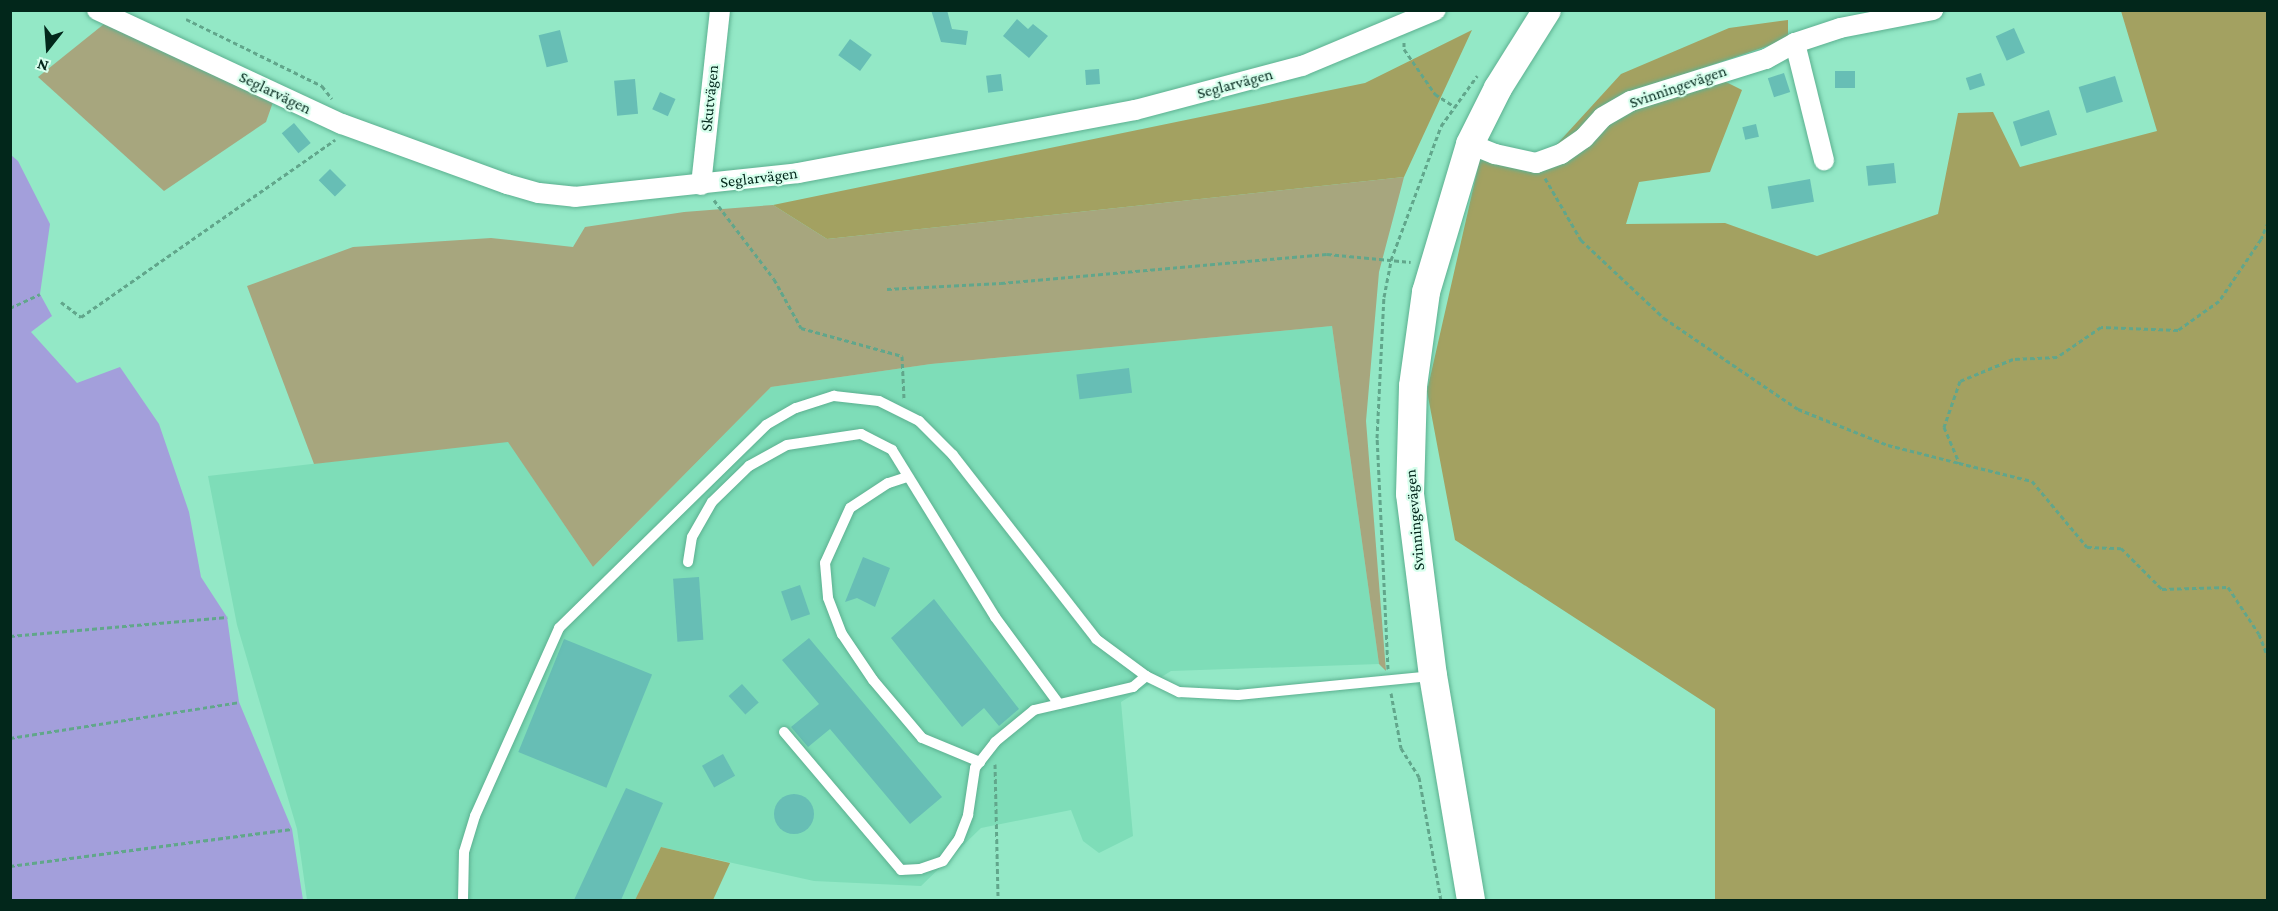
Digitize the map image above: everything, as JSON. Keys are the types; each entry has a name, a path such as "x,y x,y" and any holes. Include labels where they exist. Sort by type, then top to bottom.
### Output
{"main road":[{"name":"Svinningevägen","path":"1471,900 1433,676 1410,494 1409,450 1418,339 1433,264 1470,144 1498,88 1547,10"}],"street":[{"name":"Seglarvägen","path":"97,10 335,121 538,194 604,197 798,173 1135,110 1302,66 1419,16"},
{"name":"Skutvägen","path":"701,185 720,10"},
{"name":"Svinningevägen","path":"1536,163 1561,154 1584,138 1603,117 1631,101 1766,59 1795,43 1840,28 1934,10"},
{"path":"1795,43 1824,160"},
{"path":"1470,144 1495,154 1536,163"}],"lane":[{"path":"463,900 464,852 475,816 559,628 766,425 796,408 834,396 879,401 919,421 953,455 1096,639 1146,676 1179,692 1238,695 1433,676"},
{"path":"688,562 692,537 712,502 749,466 787,445 861,434 892,450 995,617 1059,704"},
{"path":"907,477 888,483 849,508 825,563 828,598 842,634 873,680 922,738 980,762"},
{"path":"784,732 900,870 920,869 943,861 968,815 975,768 995,742 1034,710 1133,687 1146,676"}],"path":[{"path":"1419,16 1404,49 1435,94 1455,107"},
{"path":"61,302 81,317 301,166 338,137 332,96 322,86 186,19"},
{"path":"1536,163 1581,240 1664,318 1798,409 1888,445 2032,481 2087,547 2121,548 2162,589 2228,587 2259,634 2268,657"},
{"path":"701,185 774,279 801,328 902,356 904,413"},
{"path":"1959,464 1944,427 1960,381 2013,359 2057,357 2101,327 2178,330 2219,301 2261,239 2268,222"},
{"path":"887,289 1001,283 1327,254 1433,264"},
{"path":"10,308 40,294"},
{"path":"10,636 227,617"},
{"path":"10,738 239,702"},
{"path":"995,742 998,900"},
{"path":"10,866 292,829"}],"shaded area":[{"path":"2121,11 2267,11 2267,900 1715,900 1715,709 1455,540 1427,391 1481,154 1547,155 1621,74 1729,28 1788,20 1788,39 1700,69 1742,90 1710,172 1639,182 1626,224 1725,223 1817,256 1938,214 1958,113 1993,112 2020,167 2157,131"},
{"path":"104,24 273,102 266,122 164,191 38,77"},
{"path":"1472,30 1404,177 827,239 773,205 1365,83"},
{"path":"11,155 18,161 50,224 40,294 52,316 31,332 77,383 120,367 159,424 189,512 201,577 227,617 239,702 292,829 303,900 11,900"},
{"path":"1404,177 1379,272 1366,421 1386,671 1379,664 1332,326 931,364 771,387 593,567 508,442 314,464 247,286 353,247 491,238 573,247 585,227 684,212 773,205 827,239"},
{"path":"1332,326 1379,664 1171,671 1121,702 1133,836 1099,853 1083,841 1071,810 981,828 921,886 814,881 661,847 635,900 307,900 297,829 237,625 208,476 508,441 593,567 771,387 931,364"},
{"path":"661,847 730,863 713,900 635,900"}],"building":[{"path":"931,10 947,10 952,29 968,31 966,45 941,42"},
{"path":"1017,19 1028,29 1033,24 1048,36 1029,58 1003,36"},
{"path":"2014,28 2025,53 2007,61 1996,36"},
{"path":"560,30 568,62 547,67 539,35"},
{"path":"850,39 872,55 860,71 838,55"},
{"path":"1099,69 1100,84 1086,85 1085,70"},
{"path":"1835,71 1855,71 1855,88 1835,88"},
{"path":"1784,73 1790,92 1774,97 1768,78"},
{"path":"1981,73 1985,85 1970,90 1966,78"},
{"path":"1001,74 1003,91 988,93 986,76"},
{"path":"2115,76 2123,102 2087,113 2079,87"},
{"path":"635,79 638,114 617,116 614,81"},
{"path":"660,92 676,99 668,116 652,109"},
{"path":"2049,110 2057,135 2021,146 2013,122"},
{"path":"294,123 311,143 298,153 282,133"},
{"path":"1756,124 1759,137 1745,140 1742,127"},
{"path":"1894,163 1896,183 1868,186 1866,166"},
{"path":"330,169 346,185 335,197 319,180"},
{"path":"1810,179 1814,202 1772,209 1768,186"},
{"path":"1129,368 1132,393 1079,399 1076,374"},
{"path":"863,557 890,568 875,607 857,598 845,602"},
{"path":"699,577 703,640 677,642 673,579"},
{"path":"800,585 810,614 791,621 781,592"},
{"path":"934,599 1019,709 999,726 984,708 962,727 891,638"},
{"path":"809,638 942,797 910,824 830,729 808,747 791,727 819,704 782,660"},
{"path":"564,639 652,675 606,788 518,752"},
{"path":"742,684 759,703 745,715 729,696"},
{"path":"723,754 735,776 714,788 702,766"},
{"path":"626,788 663,803 621,900 574,900"},
{"path":"794,794 808,800 814,814 808,828 794,834 780,828 774,814 780,800"}]}
